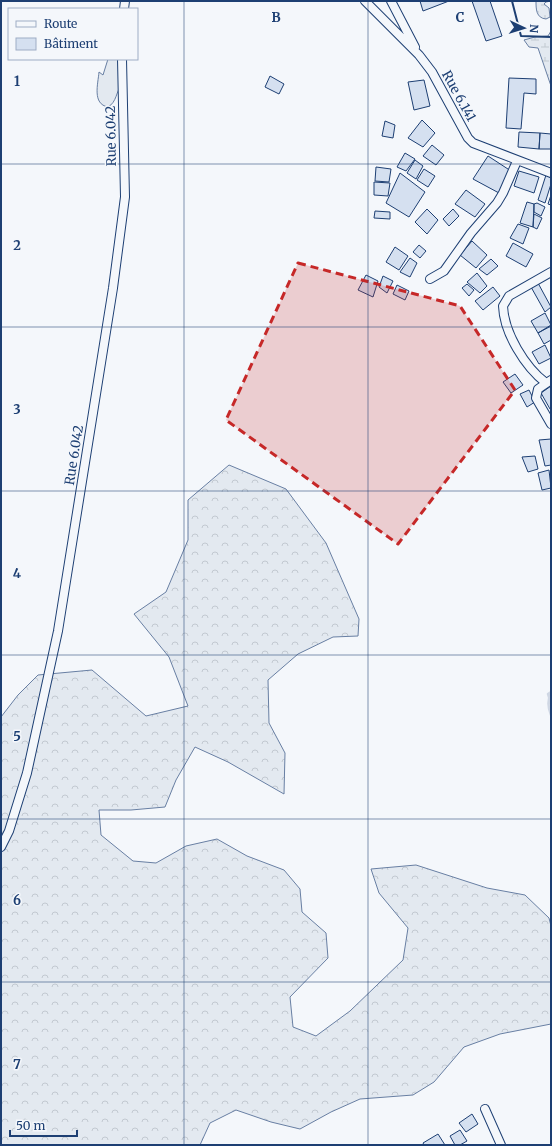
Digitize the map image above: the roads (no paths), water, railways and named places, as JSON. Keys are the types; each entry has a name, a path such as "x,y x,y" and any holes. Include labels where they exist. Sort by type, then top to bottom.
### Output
{"street":[{"name":"Rue 6.141","path":"364,1 419,55 440,84 468,138 477,146 551,173"},
{"path":"391,1 419,55"},
{"name":"Rue 6.042","path":"1,847 9,831 27,773 58,630 113,288 125,197 122,60"},
{"path":"430,279 444,270 471,233 497,203 517,161"},
{"path":"551,272 509,296 503,306 511,339 537,376 548,382 538,389 536,398 551,424"},
{"path":"485,1109 501,1145"}],"waterway":[{"path":"551,692 548,694 551,704"},
{"path":"551,693 548,704 551,715"}]}
